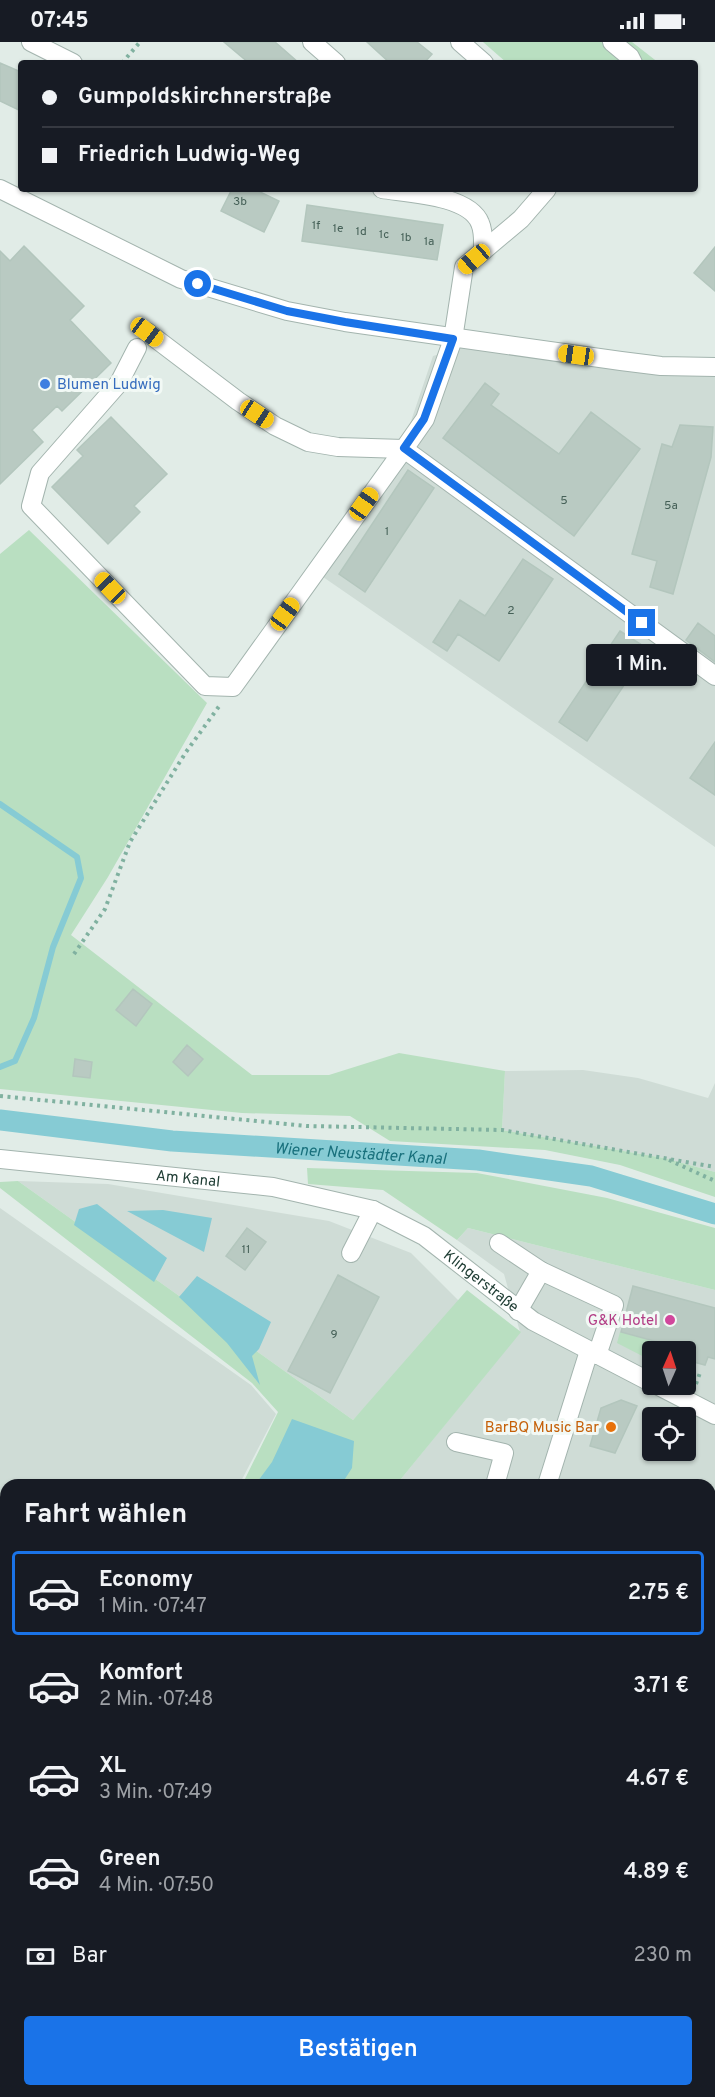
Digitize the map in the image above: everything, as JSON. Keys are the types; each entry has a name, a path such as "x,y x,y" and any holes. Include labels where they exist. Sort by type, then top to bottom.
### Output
{"street":[{"path":"31,42 67,60"},
{"path":"312,42 333,60"},
{"path":"460,42 481,60"},
{"path":"612,42 632,60"},
{"path":"0,189 181,279 287,311 453,339 621,361 661,366 715,367"},
{"path":"400,192 449,200 467,208 480,221 483,251"},
{"path":"136,348 119,383 40,473 31,506 205,686 232,687 424,419 453,339 464,267 521,219 544,192"},
{"path":"147,332 238,401 275,426 308,442 338,447 404,448 715,676"},
{"name":"Am Kanal","path":"0,1160 273,1187 373,1210"},
{"path":"351,1253 373,1210"},
{"name":"Klingerstraße","path":"373,1210 424,1236 533,1321 642,1378"},
{"path":"499,1243 541,1271 614,1305 593,1353 548,1479"},
{"path":"518,1311 541,1271"},
{"name":"Klingerstraße","path":"676,1395 715,1415"},
{"path":"456,1442 504,1454 497,1479"}],"path":[{"path":"125,60 140,42"},
{"path":"74,954 105,909 130,842 186,752 232,687"},
{"path":"0,1096 307,1126 502,1130 715,1167"},
{"path":"664,1158 715,1182"},
{"path":"696,1384 701,1370"}],"shaded area":[{"path":"471,345 715,374 715,847 310,568 409,427 433,356"},
{"path":"583,1070 638,1078 708,1098 715,1083 715,1172 664,1158 502,1130 505,1071"},
{"path":"18,1181 108,1184 329,1221 411,1253 461,1303 353,1420"},
{"path":"0,1208 251,1385 276,1414 242,1479 0,1479"},
{"path":"468,1228 715,1290 715,1479 401,1479 520,1332 504,1274 457,1240"}],"green space":[{"path":"483,42 632,42 655,60 504,60"},
{"path":"29,530 207,703 108,877 71,935 252,1075 329,1075 399,1053 505,1071 502,1130 664,1158 715,1172 715,1197 620,1165 545,1150 390,1141 350,1116 242,1113 0,1089 0,554"},
{"path":"307,1168 477,1173 607,1198 715,1228 715,1290 468,1228 457,1240 383,1190 308,1184"},
{"path":"18,1181 353,1420 467,1290 521,1332 401,1479 245,1479 278,1412 252,1383 0,1188 0,1182"},
{"path":"620,1332 654,1341 642,1341 642,1356 617,1343"}],"water":[{"path":"97,1204 167,1258 154,1282 74,1225 79,1209"},
{"path":"163,1210 212,1218 204,1252 127,1211"},
{"path":"197,1276 271,1322 259,1349 252,1356 260,1385 227,1343 179,1297"},
{"path":"292,1419 354,1441 352,1468 345,1479 259,1479 272,1462"}],"building":[{"path":"224,42 275,42 296,60 245,60"},
{"path":"367,42 417,42 432,54 427,60 387,60"},
{"path":"0,63 18,71 18,110 0,101"},
{"path":"230,192 260,192 279,201 264,232 221,211"},
{"path":"307,205 443,225 437,260 302,241"},
{"name":"Blumen Ludwig","path":"24,246 84,306 70,320 111,363 62,411 57,406 32,430 43,442 0,484 0,251 10,261"},
{"path":"715,247 715,291 694,273"},
{"path":"485,383 499,394 491,405 559,454 591,412 640,449 574,536 443,438"},
{"path":"111,417 167,474 134,506 140,512 108,544 52,487 83,456 77,450"},
{"path":"680,425 713,427 711,457 673,594 650,587 657,561 632,554 662,444 672,447"},
{"path":"408,470 434,488 365,592 339,574"},
{"path":"523,559 553,579 499,661 458,634 447,651 433,642 460,600 485,616"},
{"path":"698,623 715,636 715,662 686,640"},
{"path":"620,631 648,649 587,741 559,722"},
{"path":"715,742 715,795 690,778"},
{"path":"133,989 152,1004 136,1026 116,1010"},
{"path":"187,1045 203,1059 188,1076 173,1062"},
{"path":"75,1059 92,1062 90,1078 73,1076"},
{"path":"247,1228 266,1242 245,1270 226,1256"},
{"path":"338,1275 379,1297 330,1393 288,1371"},
{"name":"G&K Hotel","path":"633,1286 715,1308 715,1359 708,1357 705,1365 696,1363 696,1341 654,1341 621,1332"},
{"name":"BarBQ Music Bar","path":"621,1400 637,1406 615,1453 590,1446 601,1408"}],"waterway":[{"path":"0,804 77,857 81,878 53,947 34,1018 15,1061 0,1067"},
{"name":"Wiener Neustädter Kanal","path":"0,1120 172,1141 478,1160 591,1176 715,1214"}],"place":[{"name":"Blumen Ludwig","path":"45,384"},
{"name":"G&K Hotel","path":"670,1320"},
{"name":"BarBQ Music Bar","path":"611,1427"}],"route":[{"path":"198,284 287,311 453,339 424,419 404,448 642,623"}]}
